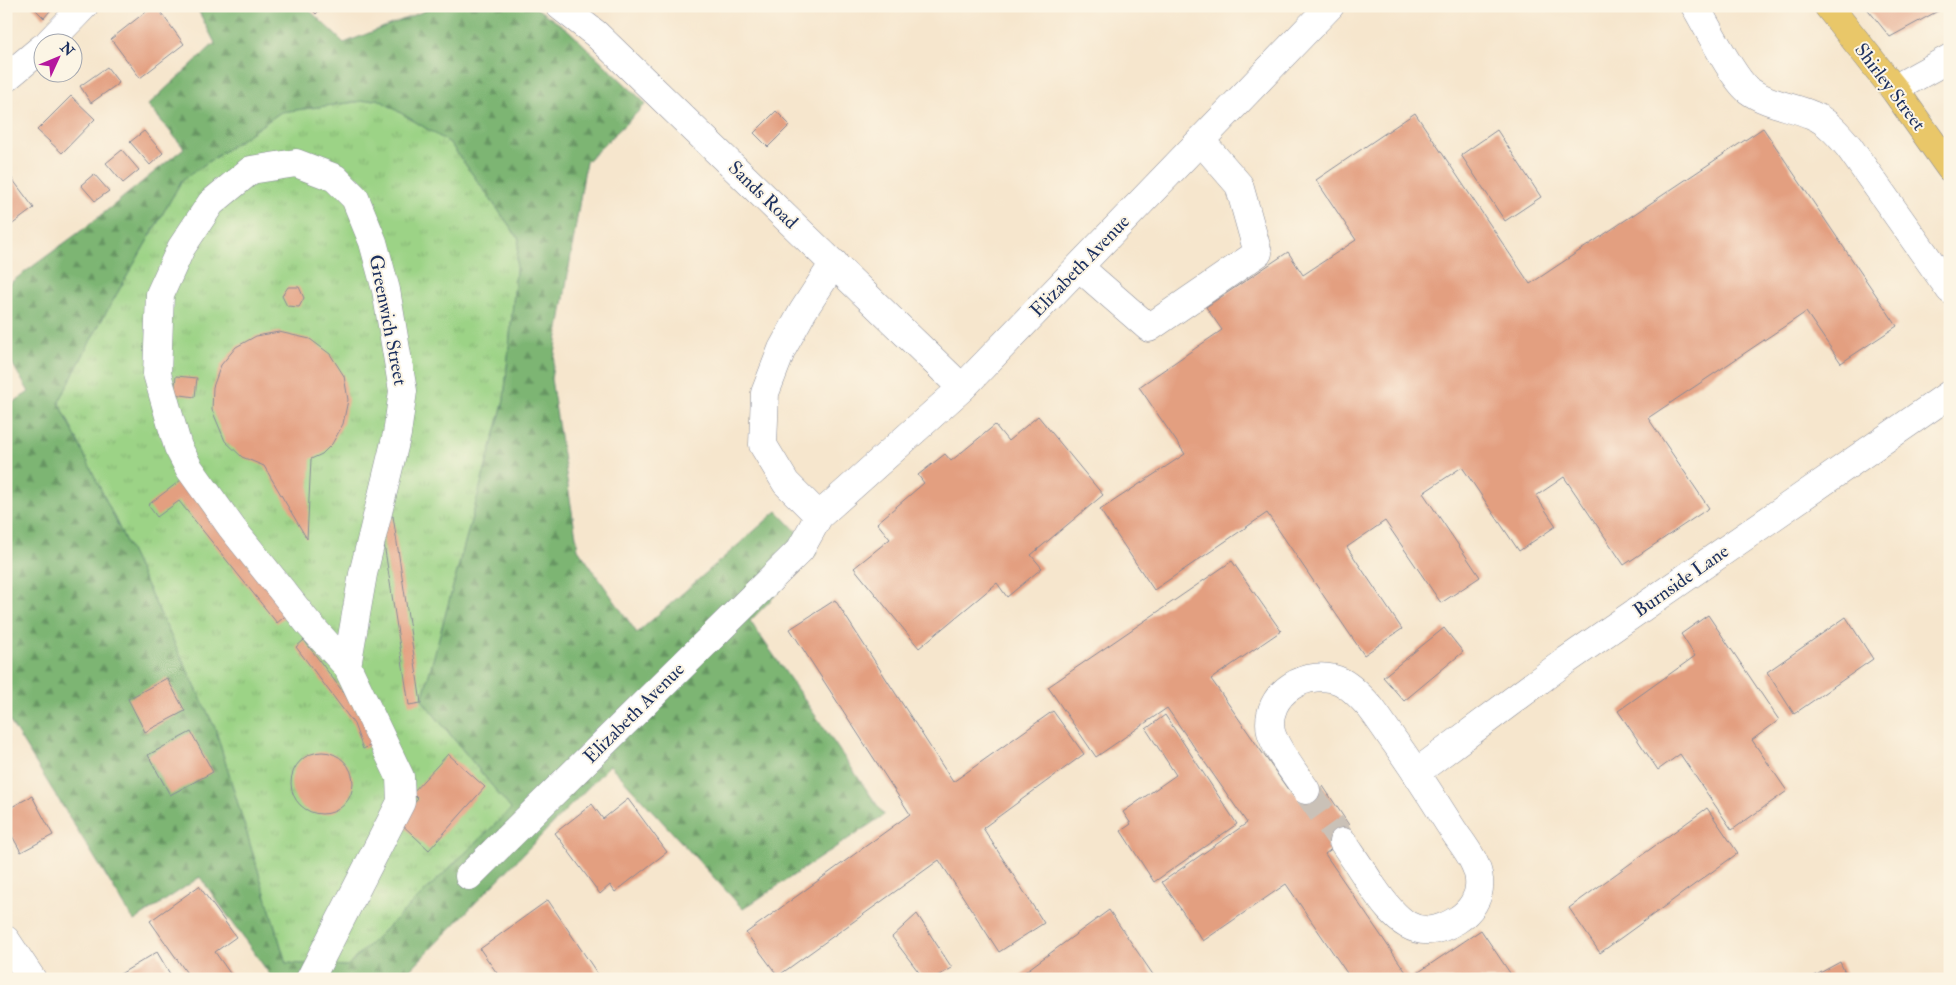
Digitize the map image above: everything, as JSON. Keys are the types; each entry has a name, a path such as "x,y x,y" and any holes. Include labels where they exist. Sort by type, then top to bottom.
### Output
{"highway":[{"name":"Shirley Street","path":"1828,6 1894,88 1950,168"}],"street":[{"path":"59,32 84,6"},
{"name":"Sands Road","path":"560,6 596,34 962,388"},
{"name":"Elizabeth Avenue","path":"469,876 800,550 819,516 962,388 1330,6"},
{"path":"1695,6 1738,79 1747,89 1772,102 1814,115 1834,130 1850,147 1950,290"},
{"path":"6,78 32,56"},
{"path":"1894,88 1950,58"},
{"path":"1079,267 1149,328 1258,253 1239,185 1201,141"},
{"name":"Greenwich Street","path":"310,979 401,802 400,777 347,666 302,616 232,528 189,468 178,447 157,374 160,294 181,248 211,202 251,170 296,163 335,178 355,198 373,242 386,290 403,391 397,434 363,574 347,666"},
{"path":"819,516 786,483 763,445 764,393 782,349 803,311 834,263"},
{"name":"Burnside Lane","path":"1416,772 1567,660 1950,394"},
{"path":"1306,790 1275,742 1271,731 1271,718 1276,704 1284,691 1295,682 1310,678 1340,681 1349,687 1370,708 1416,772 1473,863 1479,880 1477,898 1466,914 1450,925 1431,931 1416,930 1400,921 1385,905 1343,842"},
{"path":"6,940 32,979"}],"green space":[{"path":"196,6 305,6 344,43 437,6 533,6 567,29 646,104 586,162 551,379 578,549 637,633 777,511 817,553 750,621 884,815 743,909 610,765 401,979 273,979 200,877 134,921 6,715 6,407 29,392 6,353 6,286 89,225 184,148 148,105 215,43","holes":["378,99 450,143 519,239 504,400 422,700 511,809 347,966 286,963 215,728 59,402 95,332 182,180 281,112"]},
{"path":"378,99 450,143 519,239 504,400 422,700 511,809 347,966 286,963 215,728 59,402 95,332 182,180 281,112"}],"building":[{"path":"32,6 54,6 44,18"},
{"path":"153,6 156,6 184,44 140,78 111,39"},
{"path":"309,6 324,6 316,14"},
{"path":"1865,6 1947,6 1890,37"},
{"path":"6,45 11,52 6,56"},
{"path":"107,67 119,83 91,103 80,86"},
{"path":"71,96 95,119 62,153 37,130"},
{"path":"776,111 790,125 768,147 754,133"},
{"path":"1415,113 1530,284 1763,128 1897,326 1841,363 1806,312 1648,418 1709,508 1624,565 1564,477 1536,496 1556,526 1519,551 1462,467 1423,493 1480,577 1441,603 1385,521 1347,547 1402,629 1364,655 1267,513 1154,590 1100,510 1185,454 1139,387 1222,330 1206,307 1288,252 1303,275 1356,240 1316,180"},
{"path":"1497,130 1541,197 1505,221 1461,155"},
{"path":"144,131 163,153 150,165 130,142"},
{"path":"122,150 139,170 123,183 106,163"},
{"path":"94,174 109,191 95,201 81,185"},
{"path":"10,176 34,208 6,229 6,179"},
{"path":"6,249 12,257 6,261"},
{"path":"288,287 299,287 304,298 299,307 287,306 282,296"},
{"path":"279,332 310,339 330,354 344,376 348,400 343,424 332,444 322,454 311,459 307,539 264,466 242,457 225,441 212,410 213,387 221,365 236,347 256,336"},
{"path":"176,376 197,378 195,397 174,394"},
{"path":"1038,416 1103,495 1031,555 1042,568 1007,597 997,583 919,648 854,568 890,539 877,523 924,483 918,475 945,454 951,461 995,425 1008,441"},
{"path":"181,480 289,613 277,623 179,501 157,517 148,505"},
{"path":"393,516 421,703 409,705 380,518"},
{"path":"1232,561 1281,631 1211,679 1289,791 1292,789 1301,802 1323,786 1349,825 1329,839 1334,847 1325,854 1410,978 1481,930 1514,979 1351,979 1286,884 1203,941 1162,882 1247,823 1167,708 1096,757 1048,687"},
{"path":"835,600 953,782 1053,711 1084,754 983,828 1044,923 999,952 939,860 778,976 746,933 910,814 790,629"},
{"path":"1708,615 1779,720 1752,740 1787,791 1732,830 1680,754 1658,770 1618,711 1695,656 1681,634"},
{"path":"1846,617 1873,659 1794,714 1767,672"},
{"path":"1444,628 1463,652 1404,701 1383,677"},
{"path":"304,640 364,720 372,745 363,749 354,724 296,647"},
{"path":"167,678 185,711 145,732 128,699"},
{"path":"1165,715 1237,824 1154,882 1121,831 1131,824 1123,812 1176,775 1146,729"},
{"path":"191,732 213,772 170,795 148,755"},
{"path":"322,752 334,755 344,761 350,771 353,783 350,795 344,805 334,811 322,814 310,811 300,805 294,795 291,783 294,771 300,761 310,755"},
{"path":"448,754 485,787 429,850 398,821 418,799 412,793"},
{"path":"32,796 53,835 21,852 6,825 6,810"},
{"path":"628,799 667,852 615,892 610,885 600,894 555,833 592,804 603,819"},
{"path":"1707,808 1738,853 1600,953 1569,908"},
{"path":"199,886 236,937 215,952 234,979 191,979 150,921"},
{"path":"548,900 601,979 501,979 480,949"},
{"path":"1109,910 1156,979 1015,979"},
{"path":"917,914 952,968 932,979 924,979 892,937"},
{"path":"157,952 173,979 112,979"},
{"path":"1840,962 1848,979 1809,979"}],"tunnel":[{"path":"1306,790 1343,842"}]}
